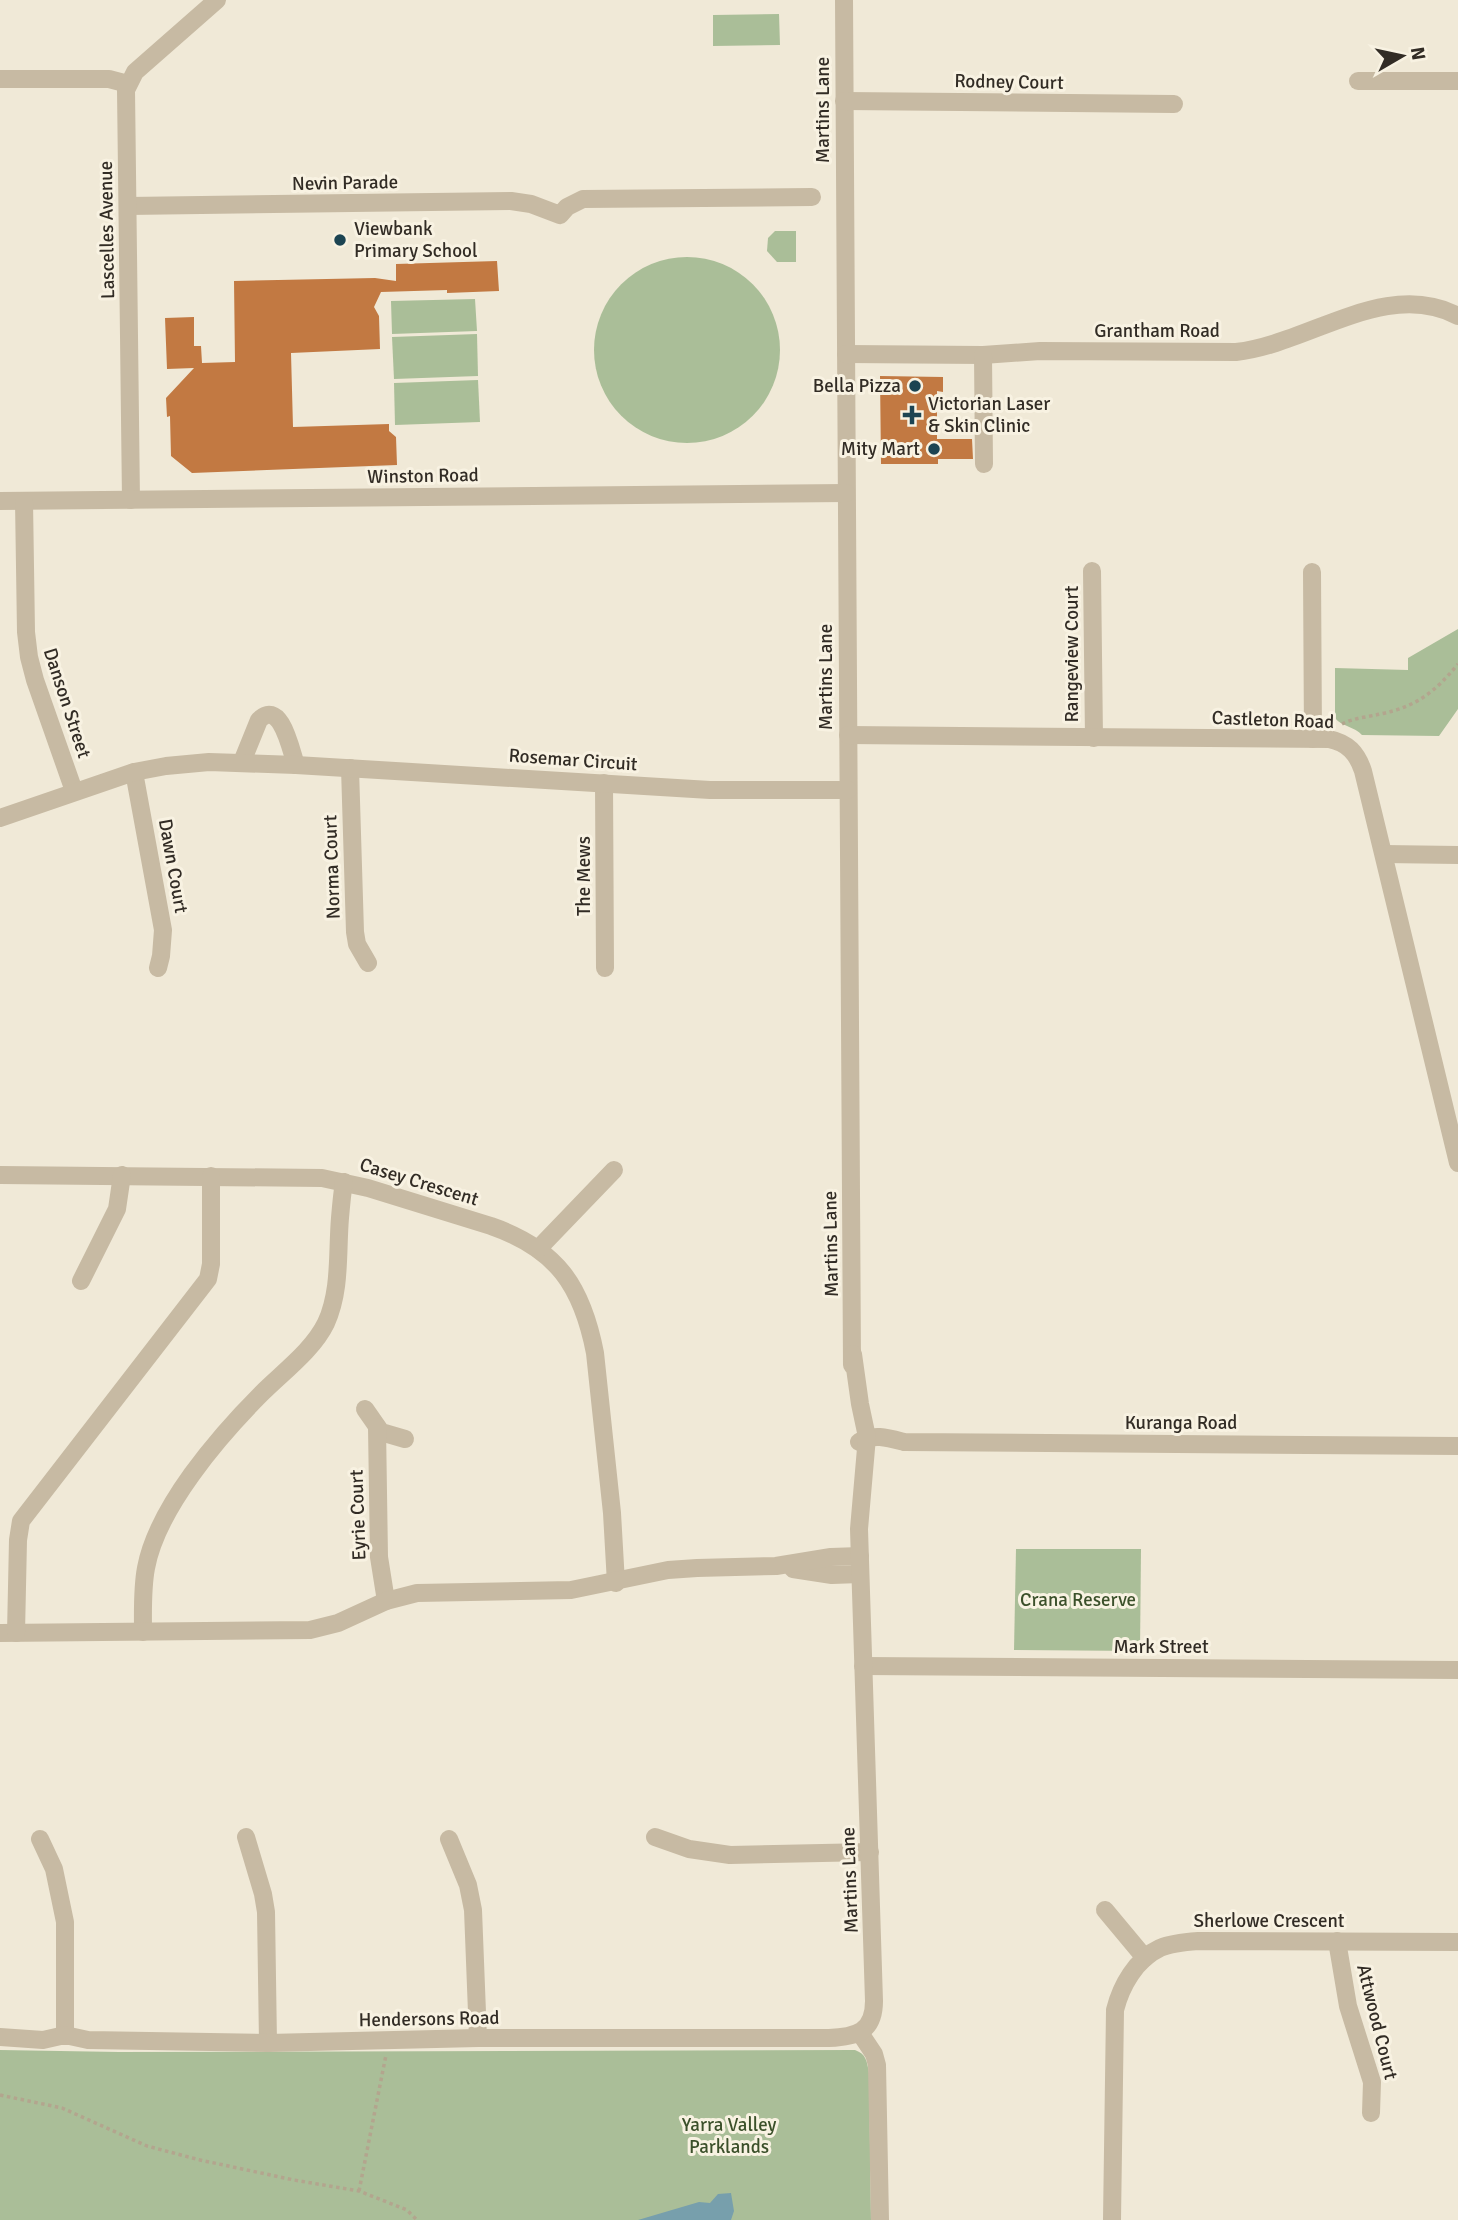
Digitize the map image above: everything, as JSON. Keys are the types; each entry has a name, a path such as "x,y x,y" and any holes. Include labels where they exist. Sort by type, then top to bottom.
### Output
{"street":[{"path":"0,79 109,79 128,84 142,65 217,0"},
{"name":"Martins Lane","path":"844,0 853,1354 849,1398 850,1414 864,1442 853,1469 853,1490 859,1529 874,2012 871,2021 860,2033"},
{"path":"1358,81 1458,81"},
{"name":"Lascelles Avenue","path":"128,84 131,500"},
{"name":"Rodney Court","path":"844,101 1174,104"},
{"name":"Nevin Parade","path":"128,206 511,201 531,204 560,215 567,207 583,199 812,197"},
{"name":"Grantham Road","path":"846,354 1247,351 1385,306 1422,304 1458,316"},
{"path":"983,355 984,464"},
{"name":"Winston Road","path":"0,501 846,493"},
{"name":"Danson Street","path":"24,501 26,632 29,657 74,791"},
{"name":"Rangeview Court","path":"1092,571 1094,737"},
{"path":"1312,572 1312,739"},
{"path":"242,762 259,720 269,714 281,722 296,765"},
{"name":"Castleton Road","path":"848,735 1339,741 1354,752 1363,771 1458,1163"},
{"name":"Rosemar Circuit","path":"0,818 134,772 183,764 242,762 710,790 848,790"},
{"name":"Norma Court","path":"350,768 355,932 357,944 368,962"},
{"name":"Dawn Court","path":"134,772 163,930 158,968"},
{"name":"The Mews","path":"604,783 605,968"},
{"path":"1384,854 1458,855"},
{"path":"538,1249 614,1170"},
{"name":"Casey Crescent","path":"0,1175 211,1175 307,1177 344,1182 491,1226 538,1249 560,1269 573,1287 583,1306 590,1329 622,1581"},
{"path":"81,1281 117,1209 122,1175"},
{"path":"211,1175 211,1265 208,1279 21,1521 8,1633 310,1630 338,1623 403,1595 430,1591 571,1590 668,1570 776,1566 831,1557 860,1565"},
{"path":"143,1632 146,1567 170,1509 226,1430 311,1344 325,1324 337,1283 344,1182"},
{"path":"365,1409 377,1427 387,1434 405,1438"},
{"name":"Eyrie Court","path":"377,1427 379,1557 386,1601"},
{"name":"Kuranga Road","path":"864,1442 883,1437 904,1442 1458,1446"},
{"name":"Mark Street","path":"863,1666 1458,1670"},
{"path":"246,1837 266,1912 268,2043"},
{"path":"655,1837 689,1849 730,1855 870,1852"},
{"path":"40,1839 54,1869 65,1922 65,2035"},
{"path":"449,1839 468,1885 473,1910 478,2038"},
{"path":"1105,1910 1145,1958"},
{"name":"Attwood Court","path":"1337,1941 1348,2006 1372,2082 1371,2113"},
{"name":"Sherlowe Crescent","path":"1112,2220 1115,2010 1119,1994 1127,1980 1145,1958 1161,1948 1180,1942 1458,1942"},
{"path":"860,2033 874,2054 877,2065 880,2220"},
{"name":"Hendersons Road","path":"0,2038 43,2040 65,2035 88,2040 268,2043 478,2038 844,2038 860,2033"}],"path":[{"path":"1340,725 1346,721 1398,711 1413,705 1436,688 1458,664"},
{"path":"359,2190 389,2041"},
{"path":"0,2095 62,2108 147,2146 295,2180 359,2190 407,2210 417,2220"}],"green space":[{"path":"779,14 780,45 713,46 713,15"},
{"path":"775,231 796,231 796,262 777,262 767,251 768,238"},
{"path":"687,257 722,264 753,284 773,315 780,350 773,385 753,416 722,436 687,443 652,436 621,416 601,385 594,350 601,315 621,284 652,264"},
{"path":"475,299 477,331 392,334 391,301"},
{"path":"477,334 478,376 394,379 392,337"},
{"path":"478,380 480,422 395,425 394,383"},
{"path":"1458,629 1458,709 1439,736 1362,735 1335,718 1335,668 1408,670 1408,658"},
{"name":"Crana Reserve","path":"1016,1549 1141,1549 1140,1651 1014,1650"},
{"name":"Yarra Valley Parklands","path":"0,2050 855,2050 862,2054 869,2073 871,2220 0,2220"}],"water":[{"path":"731,2193 734,2211 731,2220 638,2220 699,2202 710,2203 718,2194"}],"building":[{"path":"497,261 499,291 381,292 374,307 379,316 380,349 291,353 293,427 389,424 389,431 396,437 397,465 192,473 171,456 170,416 167,417 166,398 194,368 167,369 165,318 194,317 194,346 201,346 202,363 235,362 234,281 375,278 396,281 396,264"},
{"path":"880,376 943,377 943,392 937,391 937,439 972,439 973,459 938,459 938,464 881,464"}],"place":[{"name":"Viewbank Primary School","path":"340,240"},
{"name":"Bella Pizza","path":"915,386"},
{"name":"Victorian Laser & Skin Clinic","path":"912,415"},
{"name":"Mity Mart","path":"934,449"}]}
